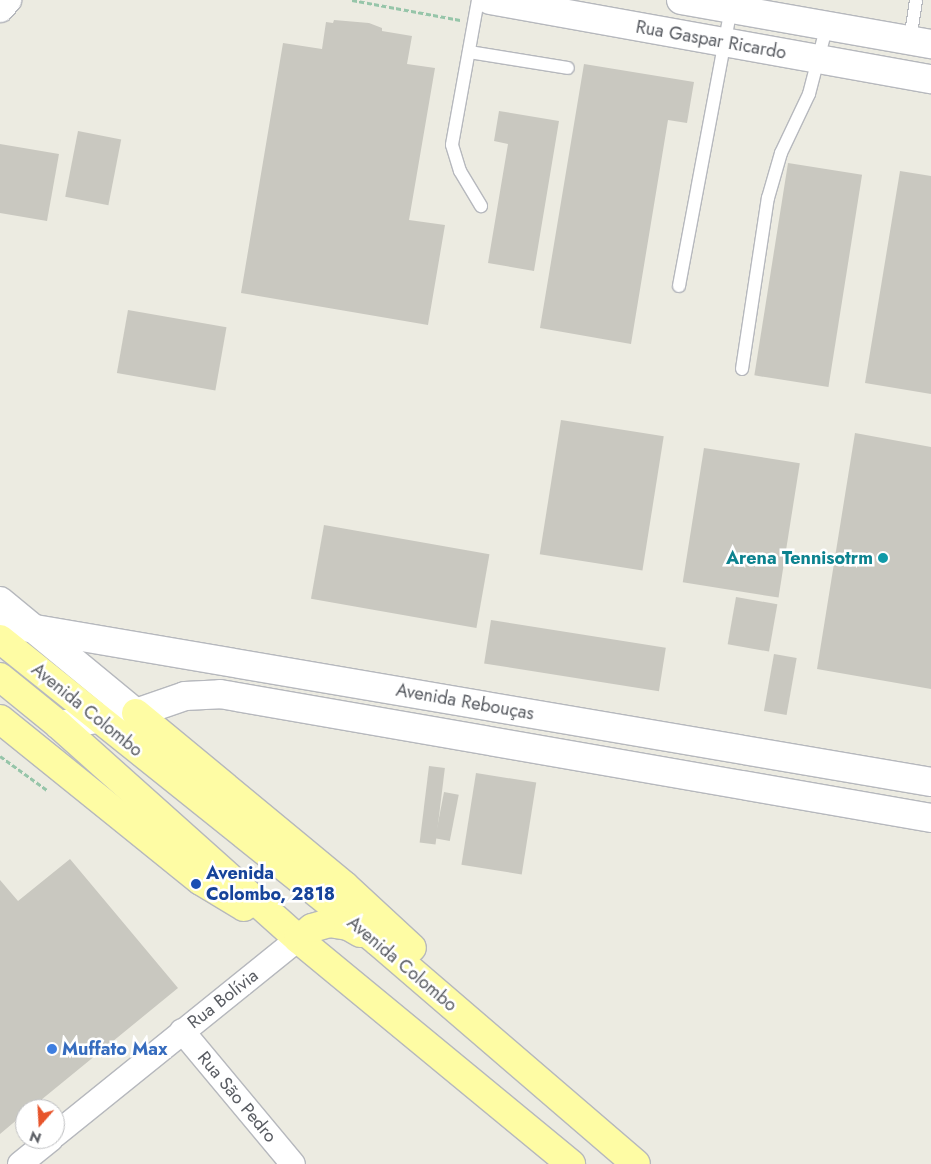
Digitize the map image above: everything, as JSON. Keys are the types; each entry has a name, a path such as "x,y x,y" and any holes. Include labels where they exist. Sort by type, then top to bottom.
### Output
{"main road":[{"path":"0,8 7,0"},
{"name":"Rua Gaspar Ricardo","path":"490,0 931,79"},
{"name":"Rua Gaspar Ricardo","path":"681,0 920,43"},
{"path":"0,601 344,886 496,1026 613,1145"},
{"name":"Avenida Rebouças","path":"0,622 931,782"},
{"name":"Avenida Colombo","path":"0,639 98,720 378,942 636,1164"},
{"path":"220,694 226,660"},
{"name":"Avenida Colombo","path":"0,677 59,725 298,939 571,1164"},
{"name":"Avenida Rebouças","path":"59,725 136,713 185,696 220,694 931,818"},
{"name":"Avenida Colombo","path":"0,719 201,881 298,939"},
{"path":"652,769 657,736"},
{"path":"0,737 65,773"},
{"path":"298,939 312,928 338,924 378,942"}],"street":[{"name":"Rua Bolívia","path":"65,1127 298,939"},
{"name":"Rua São Pedro","path":"182,1031 293,1164"},
{"path":"20,1164 39,1149"}],"lane":[{"path":"478,0 452,145 460,170 481,206"},
{"path":"916,0 920,43"},
{"path":"679,286 731,9"},
{"path":"742,369 768,198 781,152 809,94 820,60 827,25"},
{"path":"469,52 568,68"}],"building":[{"path":"334,20 369,23 382,28 382,31 412,36 407,64 435,68 409,220 445,225 428,325 241,293 283,43 322,49 326,22 333,23"},
{"path":"584,64 694,82 687,123 668,120 631,344 540,328"},
{"path":"499,111 559,121 534,271 488,263 508,144 494,141"},
{"path":"78,131 121,139 108,205 65,197"},
{"path":"0,144 59,154 47,221 0,213"},
{"path":"788,163 862,175 828,387 754,375"},
{"path":"900,171 931,176 931,394 865,383"},
{"path":"128,310 226,327 215,390 117,373"},
{"path":"561,420 664,436 642,571 540,554"},
{"name":"Arena Tennisotrm","path":"855,433 931,447 931,689 817,669"},
{"path":"704,448 800,463 779,597 683,582"},
{"path":"324,525 489,554 476,628 311,599"},
{"path":"736,597 777,604 769,652 728,644"},
{"path":"491,620 666,648 659,691 484,663"},
{"path":"774,654 797,658 787,715 764,711"},
{"path":"429,766 445,768 435,844 420,842"},
{"path":"476,773 536,783 522,874 461,865"},
{"path":"444,792 459,795 450,841 435,838"},
{"name":"Muffato Max","path":"70,859 178,988 42,1099 15,1099 15,1121 0,1134 0,880 18,901"}],"place":[{"name":"Arena Tennisotrm","path":"883,558"},
{"name":"Avenida Colombo, 2818","path":"196,884"},
{"name":"Muffato Max","path":"52,1049"}]}
